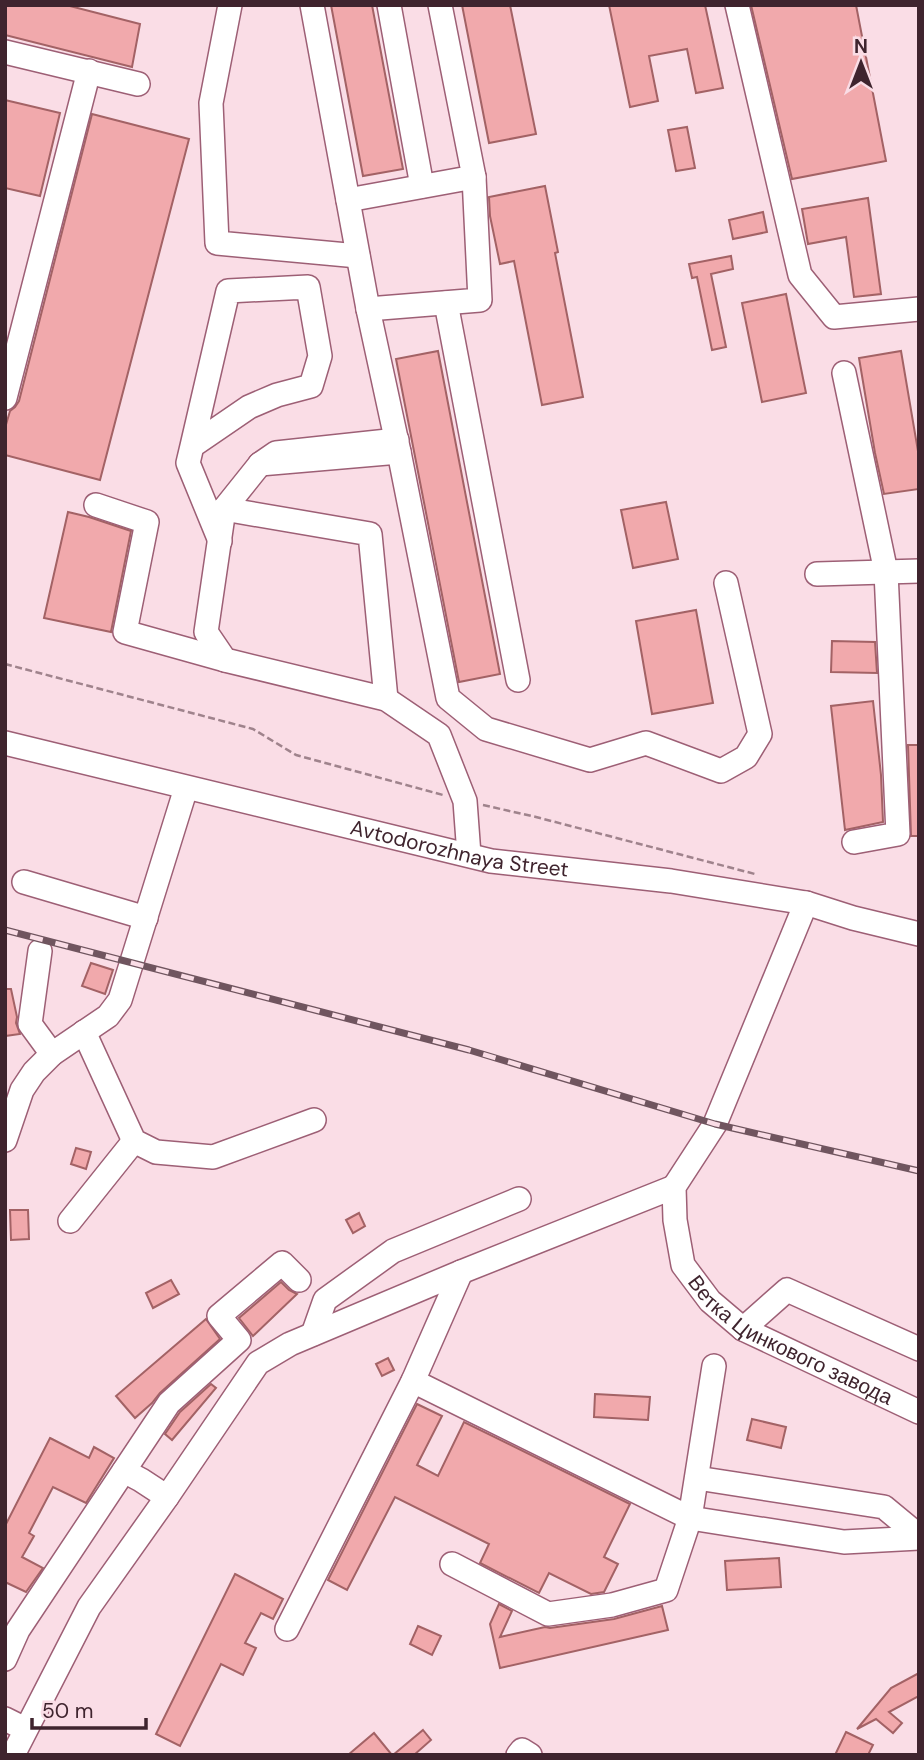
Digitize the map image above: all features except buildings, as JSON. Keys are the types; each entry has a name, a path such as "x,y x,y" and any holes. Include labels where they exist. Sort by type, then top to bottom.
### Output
{"street":[{"path":"230,5 211,103 216,243 358,256"},
{"path":"312,5 368,309 448,698 486,729 590,760 646,743 721,771 746,757 760,734 726,583"},
{"path":"389,5 422,186"},
{"path":"368,309 480,300 474,177 440,5"},
{"path":"737,5 800,275 834,317 919,309"},
{"path":"5,52 138,84"},
{"path":"5,398 89,71"},
{"path":"348,200 474,177"},
{"path":"192,446 249,407 277,395 311,386 320,356 308,287 228,291 188,463 220,541"},
{"path":"446,303 518,680"},
{"path":"844,373 886,572 898,834 854,842"},
{"path":"225,660 206,632 224,509 260,464 276,453 398,446"},
{"path":"96,505 147,522 125,632 225,660 386,699 439,735 465,801 469,855"},
{"path":"224,509 370,534 386,699"},
{"path":"817,574 919,572"},
{"name":"Avtodorozhnaya Street","path":"5,743 491,861 671,881 806,903 919,934"},
{"path":"5,1140 14,1082 34,1072 52,1054 108,1016 120,1000 187,788"},
{"path":"24,882 146,918"},
{"path":"13,1755 15,1724 89,1607 258,1363 313,1334 674,1187 715,1124 806,903"},
{"path":"40,951 30,1024 52,1054"},
{"path":"84,1032 134,1141 156,1152 214,1157 314,1120"},
{"path":"70,1222 134,1141"},
{"name":"Ветка Цинкового завода","path":"674,1187 683,1265 710,1301 743,1329 919,1412"},
{"path":"313,1334 325,1300 393,1251 519,1199"},
{"path":"5,1659 18,1630 169,1403 239,1340 219,1316 282,1263 299,1280"},
{"path":"286,1629 413,1381 461,1272"},
{"path":"743,1329 788,1290 919,1349"},
{"path":"452,1564 548,1614 612,1605 666,1590 691,1518 714,1366"},
{"path":"413,1381 691,1518 844,1542 919,1537"},
{"path":"124,1471 167,1497"},
{"path":"697,1478 884,1507 919,1537"},
{"path":"518,1755 522,1750 530,1755"}],"railway":[{"path":"5,930 469,1050 715,1124 919,1171"}]}
